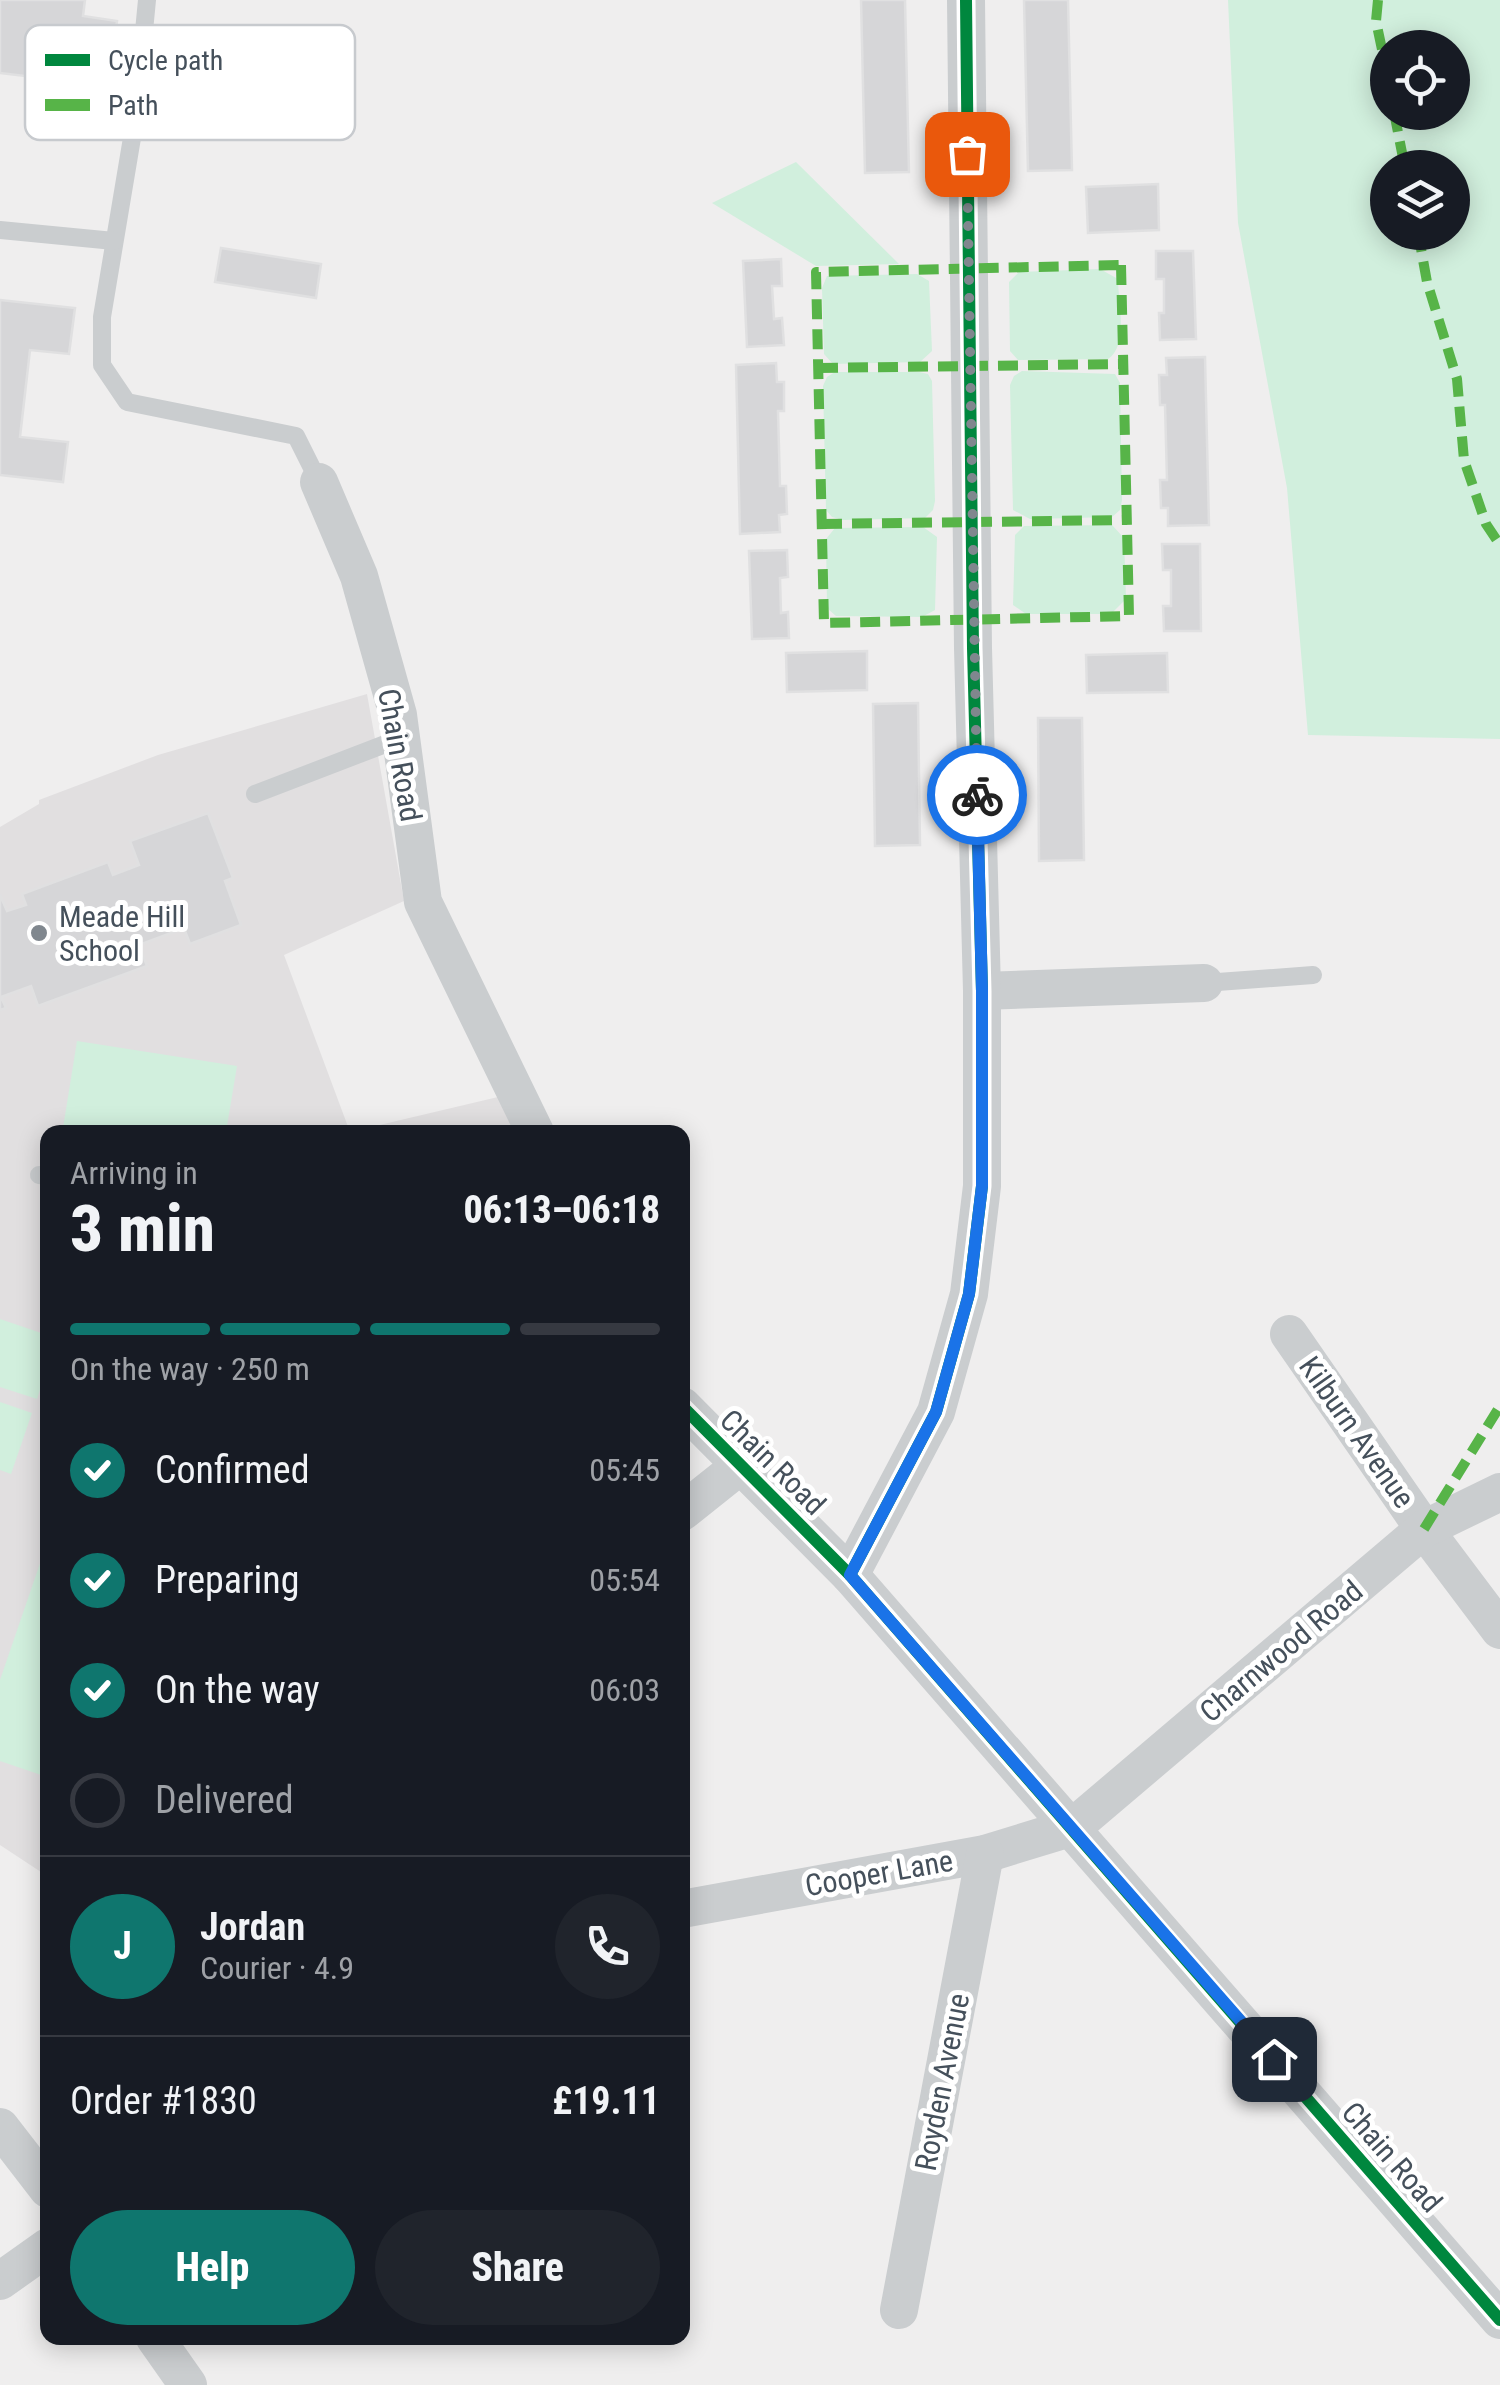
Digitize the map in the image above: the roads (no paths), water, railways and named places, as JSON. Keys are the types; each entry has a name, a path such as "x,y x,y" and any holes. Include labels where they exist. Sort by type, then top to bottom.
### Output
{"street":[{"path":"850,1575 936,1412 969,1294 982,1186 966,0"},
{"name":"Chain Road","path":"318,482 359,576 398,714 422,902 532,1125"},
{"path":"982,991 1204,984"},
{"name":"Kilburn Avenue","path":"1289,1334 1424,1529 1500,1630"},
{"name":"Chain Road","path":"690,1414 850,1575 1500,2320"},
{"path":"690,1506 741,1465"},
{"name":"Charnwood Road","path":"1073,1827 1424,1529 1500,1492"},
{"name":"Cooper Lane","path":"690,1909 985,1854 1073,1827"},
{"name":"Royden Avenue","path":"900,2310 985,1854"},
{"path":"0,2127 40,2179"},
{"path":"0,2281 40,2253"},
{"path":"160,2345 188,2385"}],"lane":[{"path":"145,25 147,0"},
{"path":"131,140 102,316 102,365 127,402 296,436 318,482"},
{"path":"0,230 114,241"},
{"path":"255,794 401,738"},
{"path":"1204,984 1313,975"}],"place":[{"name":"Meade Hill School","path":"39,933"}]}
